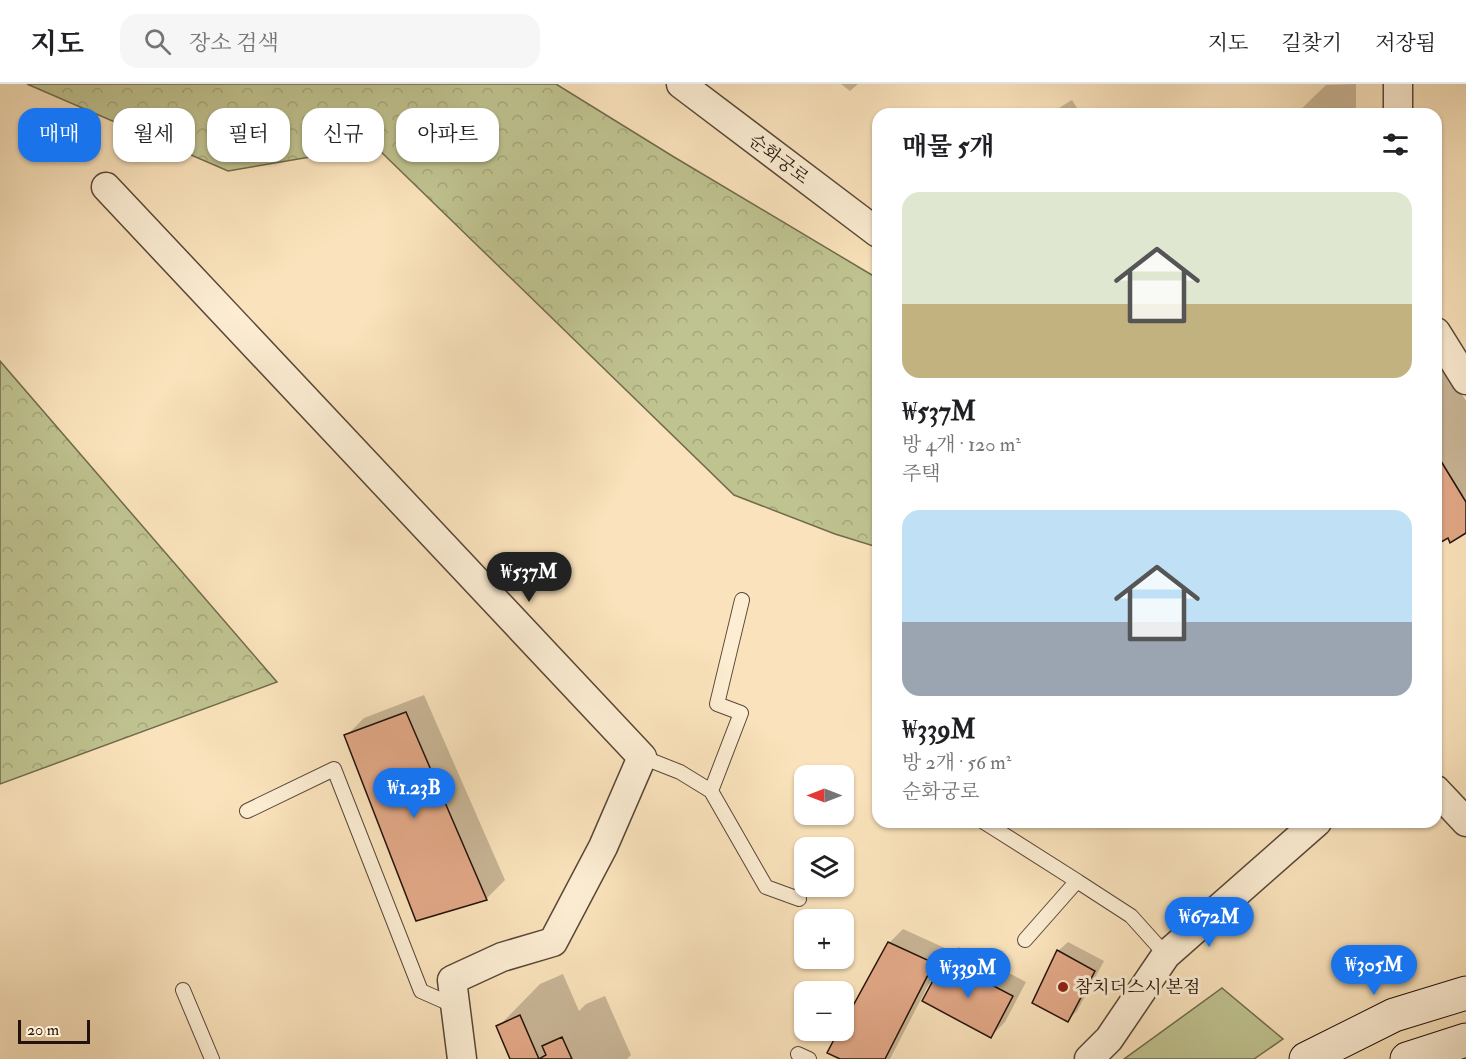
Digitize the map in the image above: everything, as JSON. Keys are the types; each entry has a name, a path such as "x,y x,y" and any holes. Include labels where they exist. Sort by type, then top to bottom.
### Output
{"street":[{"name":"순화궁로","path":"681,84 872,228"},
{"path":"1398,84 1398,108"},
{"path":"106,187 642,757 603,847 553,942 502,957 452,980 462,1059"},
{"path":"1442,342 1466,380"},
{"path":"1442,796 1466,822"},
{"path":"1089,1059 1109,1039 1166,955 1310,828"},
{"path":"1306,1059 1394,1015 1466,993"},
{"path":"1407,1059 1466,1040"}],"lane":[{"path":"711,791 741,713 717,704 742,600"},
{"path":"642,757 680,772 711,791 766,887 799,899"},
{"path":"247,811 334,769 421,991 455,1006"},
{"path":"993,828 1131,916 1166,955"},
{"path":"1025,940 1077,881"},
{"path":"183,990 213,1059"}],"green space":[{"path":"27,84 556,84 872,275 872,545 835,534 734,495 384,155 384,108 302,108 302,158 290,160 290,108 207,108 207,162 195,157 195,108 113,108 113,121 101,116 101,108 82,108"},
{"path":"207,162 281,162 228,171"},
{"path":"0,361 277,682 0,784"},
{"path":"1222,988 1283,1039 1254,1059 1124,1059"}],"building":[{"path":"1442,463 1466,502 1466,533 1450,543 1448,538 1442,542"},
{"path":"406,712 487,900 416,921 344,735"},
{"path":"888,942 934,963 885,1059 840,1059 827,1053 833,1041 854,1041 854,1004"},
{"name":"참치더스시 본점","path":"1057,950 1095,971 1068,1022 1032,1003"},
{"path":"944,960 1013,996 991,1038 922,1001"},
{"path":"520,1015 539,1059 510,1059 496,1026"},
{"path":"562,1037 572,1059 539,1059 546,1055 542,1046"}],"place":[{"name":"참치더스시 본점","path":"1063,987"}]}
